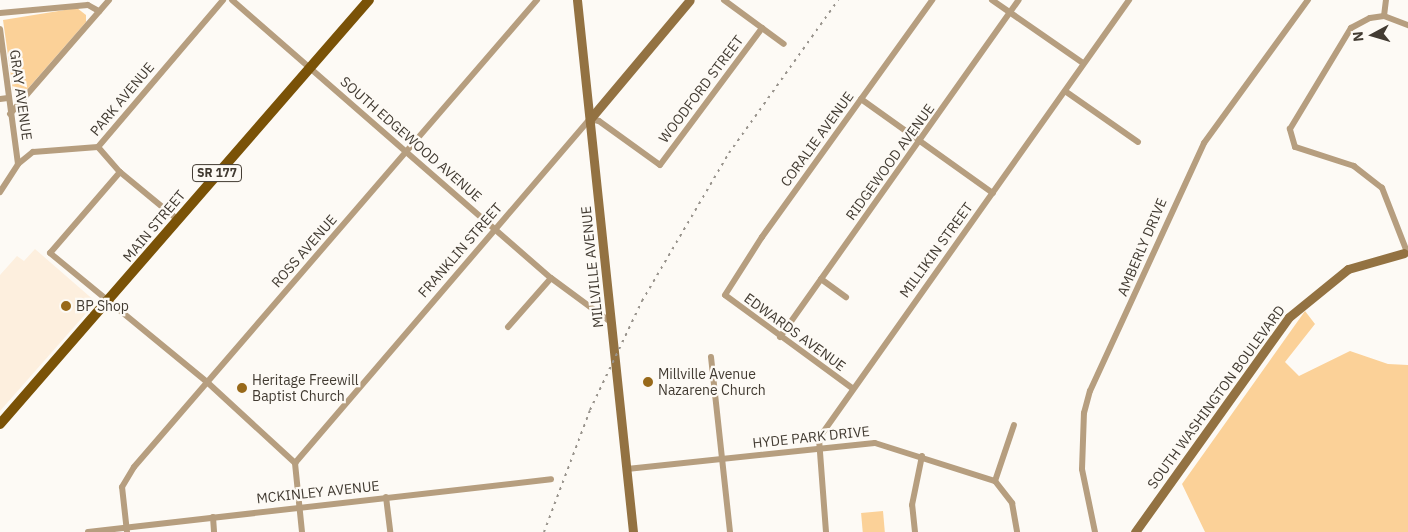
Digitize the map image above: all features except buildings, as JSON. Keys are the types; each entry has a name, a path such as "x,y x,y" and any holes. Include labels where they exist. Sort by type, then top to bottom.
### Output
{"main road":[{"name":"MAIN STREET","path":"0,424 108,303 178,219 369,0"}],"street":[{"path":"10,114 109,0"},
{"name":"PARK AVENUE","path":"18,164 33,152 98,147 223,0"},
{"name":"SOUTH EDGEWOOD AVENUE","path":"232,0 496,228 551,278 612,323"},
{"name":"ROSS AVENUE","path":"127,530 122,492 125,478 537,0"},
{"name":"MILLVILLE AVENUE","path":"577,0 633,532"},
{"name":"FRANKLIN STREET","path":"294,463 690,0"},
{"path":"724,0 784,44"},
{"name":"CORALIE AVENUE","path":"725,295 762,237 932,0"},
{"path":"992,0 1083,63"},
{"name":"RIDGEWOOD AVENUE","path":"780,337 1019,0"},
{"name":"MILLIKIN STREET","path":"826,532 817,449 819,438 852,388 1129,0"},
{"name":"AMBERLY DRIVE","path":"1095,532 1082,470 1084,413 1090,391 1204,143 1308,0"},
{"path":"1384,16 1386,0"},
{"path":"0,13 88,5 100,11"},
{"path":"1406,252 1397,218 1382,188 1354,166 1295,147 1290,137 1293,120 1314,93 1345,35 1360,22 1384,16 1408,25"},
{"name":"GRAY AVENUE","path":"0,28 18,164"},
{"name":"WOODFORD STREET","path":"590,119 599,121 660,165 762,28"},
{"path":"1065,92 1138,142"},
{"path":"0,99 8,98"},
{"path":"861,99 993,193"},
{"path":"98,147 120,172 178,219"},
{"path":"0,192 18,164"},
{"path":"120,172 50,253 108,303 207,382 294,463 302,532"},
{"name":"SOUTH WASHINGTON BOULEVARD","path":"1135,532 1289,317 1348,269 1406,252"},
{"path":"508,326 551,278"},
{"path":"821,279 846,297"},
{"name":"EDWARDS AVENUE","path":"725,295 852,388"},
{"path":"711,357 730,532"},
{"path":"1014,424 995,481 1012,503 1017,532"},
{"name":"HYDE PARK DRIVE","path":"627,469 875,443 922,456 995,481"},
{"path":"915,532 912,499 922,456"},
{"name":"MCKINLEY AVENUE","path":"88,532 127,530 213,517 551,479"},
{"path":"386,497 390,532"},
{"path":"213,517 214,532"}],"shaded area":[{"path":"77,8 86,15 86,22 25,92 13,91 3,20"},
{"path":"35,249 96,302 0,411 0,275 17,256 24,261"},
{"path":"1305,311 1315,324 1285,362 1299,376 1350,351 1388,364 1408,365 1408,532 1205,532 1182,484"},
{"path":"883,511 885,532 863,532 861,513"}],"railway":[{"path":"544,532 590,410 642,301 729,153 838,0"}],"place":[{"name":"BP Shop","path":"66,306"},
{"name":"Millville Avenue Nazarene Church","path":"648,382"},
{"name":"Heritage Freewill Baptist Church","path":"242,388"}]}
